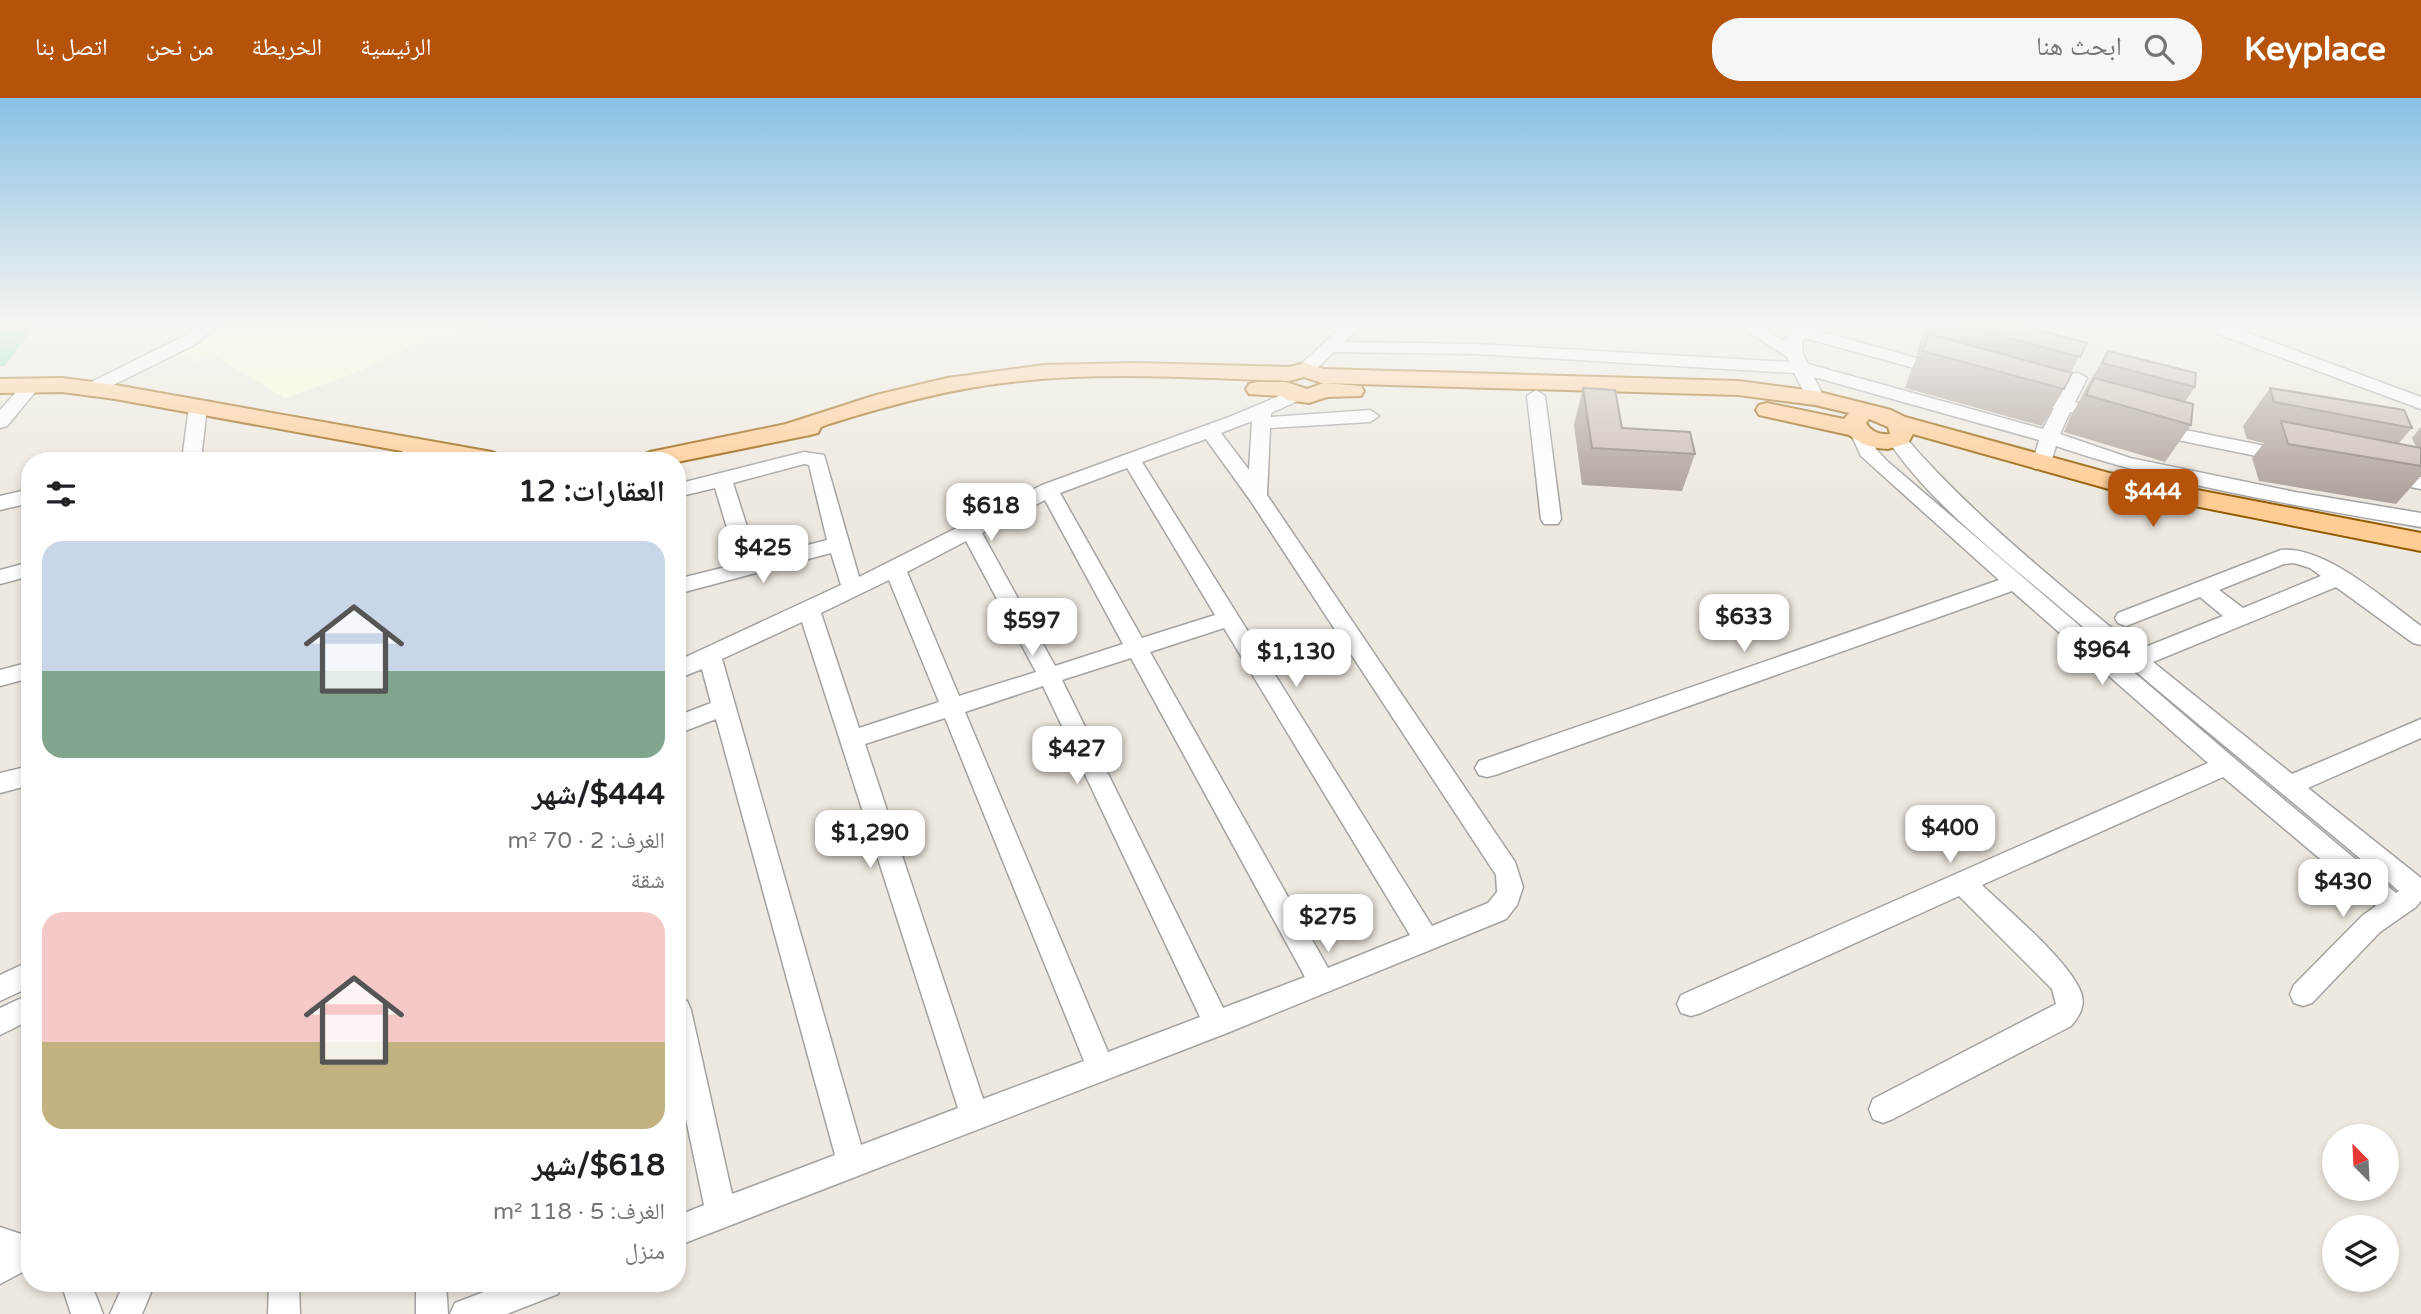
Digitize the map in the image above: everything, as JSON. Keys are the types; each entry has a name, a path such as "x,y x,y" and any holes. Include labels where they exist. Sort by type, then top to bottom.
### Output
{"main road":[{"path":"1304,382 1536,396 1809,407 1873,458"},
{"path":"686,452 791,430 852,424 945,403 1037,390 1304,382 1707,386 1809,407 1862,425 1878,441 1898,433 2183,497 2421,542"},
{"path":"0,386 62,384 198,407 408,452"},
{"path":"1898,433 2042,479 2146,505 2421,558"}],"street":[{"path":"91,389 106,382"},
{"path":"1257,495 1263,416 1304,382"},
{"path":"1803,382 1809,407"},
{"path":"1866,382 2126,463 2295,499 2416,519 2412,481 2394,458"},
{"path":"2042,465 2049,438 2076,382"},
{"path":"2364,382 2421,403"},
{"path":"2404,382 2421,389"},
{"path":"0,422 32,385"},
{"path":"2013,391 2188,437 2309,461"},
{"path":"1536,396 1551,519"},
{"path":"188,452 198,407"},
{"path":"686,667 895,569 1049,490 1130,458 1263,416 1370,416"},
{"path":"1862,425 1873,458 2226,765 2395,907"},
{"path":"686,1228 1217,1024 1427,940 1497,911 1510,895 1510,877 1257,495 1210,431"},
{"path":"1898,433 1952,503 2135,660 2419,890 2362,933 2303,994"},
{"path":"2180,476 2188,437"},
{"path":"686,489 804,458 817,459 838,544 853,589"},
{"path":"1130,458 1427,940"},
{"path":"2362,471 2412,481"},
{"path":"722,479 749,567"},
{"path":"1049,490 1322,982"},
{"path":"0,503 21,498"},
{"path":"971,531 1049,676 1217,1024"},
{"path":"686,584 838,544"},
{"path":"2126,618 2287,556 2310,559 2421,637"},
{"path":"895,569 954,706 1101,1068"},
{"path":"0,577 21,571"},
{"path":"2135,660 2337,578"},
{"path":"1487,768 2015,582"},
{"path":"2202,588 2241,617"},
{"path":"809,610 975,1116"},
{"path":"852,739 1227,619"},
{"path":"710,657 852,1163"},
{"path":"0,678 21,672"},
{"path":"686,722 724,707"},
{"path":"2289,786 2421,727"},
{"path":"1691,1004 2226,765"},
{"path":"0,783 21,777"},
{"path":"1883,1109 2061,1017 2070,1006 2070,998 2061,981 1964,884"},
{"path":"0,989 21,978"},
{"path":"0,1022 21,1011"},
{"path":"686,1052 721,1214"},
{"path":"0,1269 19,1249"},
{"path":"79,1292 87,1314"},
{"path":"126,1314 136,1292"},
{"path":"284,1292 284,1314"},
{"path":"431,1292 432,1314"},
{"path":"466,1314 523,1292"}],"shaded area":[{"path":"258,382 331,382 285,398"}],"building":[{"path":"2037,382 2068,382 2064,389"},
{"path":"2092,382 2108,382 2193,404 2191,425 2086,395"},
{"path":"2175,382 2195,382 2195,387"},
{"path":"1583,388 1615,390 1622,428 1690,432 1695,454 1592,448"},
{"path":"2270,388 2404,410 2412,428 2274,402"},
{"path":"2281,421 2421,448 2421,466 2288,444"}]}
